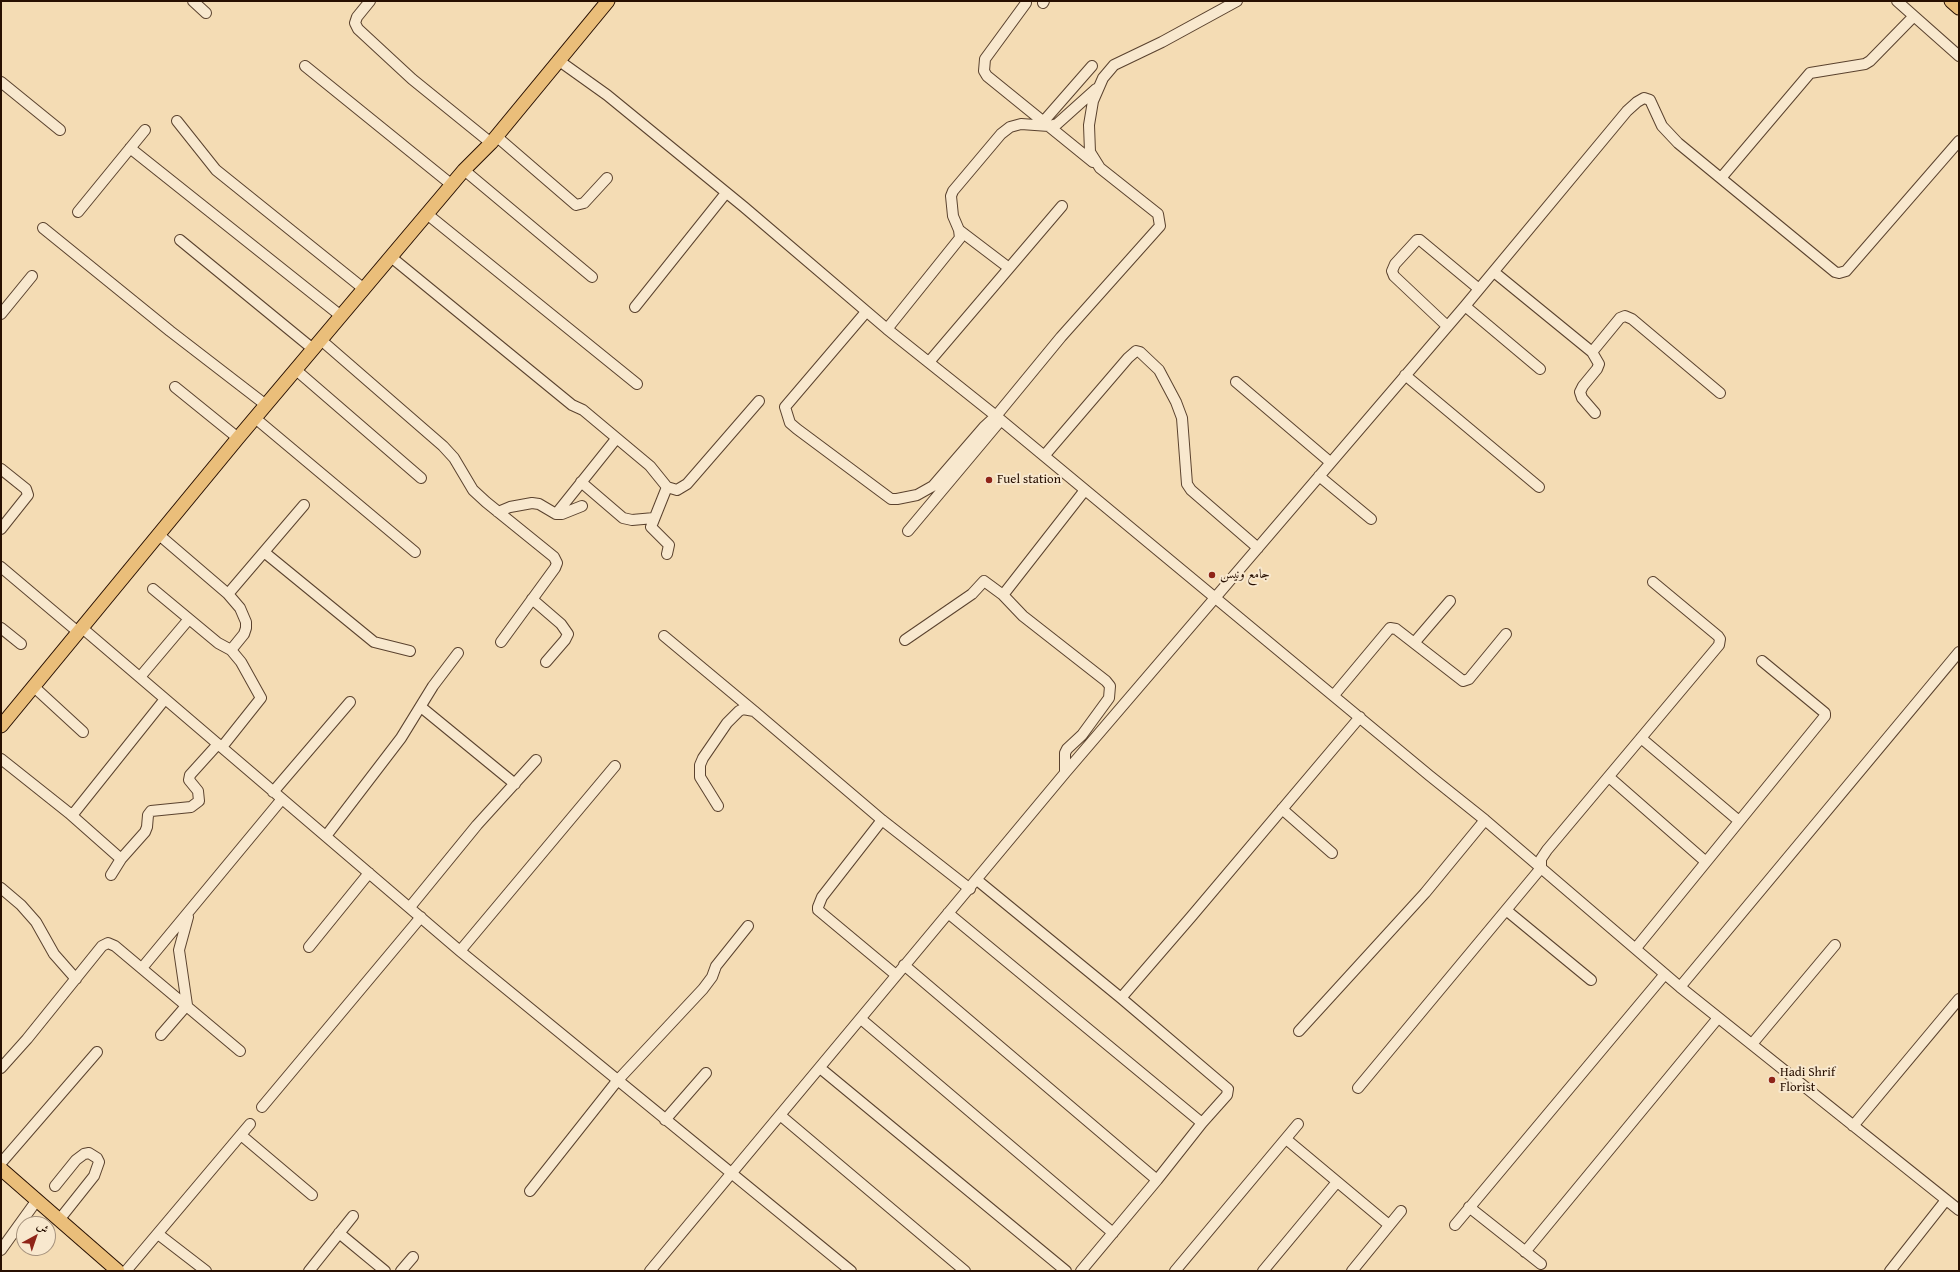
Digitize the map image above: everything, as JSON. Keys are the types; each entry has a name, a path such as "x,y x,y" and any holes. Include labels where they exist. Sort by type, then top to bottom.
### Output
{"main road":[{"path":"1,726 238,438 464,170 493,140 606,1"},
{"path":"1951,1 1959,8"},
{"path":"1,1169 118,1271"}],"street":[{"path":"192,1 206,13"},
{"path":"1100,168 1090,152 1088,142 1091,113 1098,87 1103,78 1114,65 1162,42 1236,1"},
{"path":"1897,1 1959,56"},
{"path":"365,3 356,20 356,26 361,34 412,79 576,205 584,203 607,178"},
{"path":"908,531 1062,337 1160,226 1158,214 987,76 984,71 985,59 1026,3"},
{"path":"1721,178 1810,73 1865,64 1870,61 1914,16"},
{"path":"558,60 607,95 726,193 866,312 998,418 1334,695 1485,820 1680,987 1959,1210"},
{"path":"305,66 452,185"},
{"path":"1046,124 1092,66"},
{"path":"1,82 60,130"},
{"path":"1009,268 960,230 953,216 951,196 953,191 1001,134 1010,127 1021,124 1046,124 1064,120 1098,87"},
{"path":"650,1271 733,1174 904,965 970,889 1065,773 1494,272 1627,111 1644,98 1650,100 1662,126 1678,144 1835,272 1843,273 1959,142"},
{"path":"176,121 216,170 364,290"},
{"path":"78,212 145,130"},
{"path":"130,148 341,316"},
{"path":"464,170 592,277"},
{"path":"635,307 726,193"},
{"path":"929,362 1062,206"},
{"path":"427,214 637,384"},
{"path":"43,228 170,331 266,405"},
{"path":"887,329 960,238 960,230"},
{"path":"180,240 317,345 443,446 454,458 473,490 554,557 557,563 555,568 501,642"},
{"path":"1447,326 1394,276 1392,271 1395,264 1417,240 1420,240 1479,289"},
{"path":"391,256 572,405 583,410 650,466 667,487 677,490 687,484 759,401"},
{"path":"1494,272 1592,352 1599,364 1580,392 1582,398 1595,413"},
{"path":"1,314 32,276"},
{"path":"1465,306 1540,369"},
{"path":"866,312 785,407 790,423 894,499 917,494 933,486 984,427 998,418"},
{"path":"1592,352 1620,318 1625,316 1632,319 1720,393"},
{"path":"1044,456 1128,358 1136,351 1140,352 1159,370 1182,418 1187,484 1191,490 1258,548"},
{"path":"296,370 421,478"},
{"path":"1405,375 1539,487"},
{"path":"1236,382 1330,462"},
{"path":"175,387 238,438"},
{"path":"255,418 415,552"},
{"path":"556,514 616,438"},
{"path":"1,469 26,489 28,495 1,529"},
{"path":"1319,476 1371,519"},
{"path":"581,482 623,518 632,520 654,518"},
{"path":"667,487 651,527 669,545 667,554"},
{"path":"1003,595 1085,490"},
{"path":"498,512 510,507 532,503 539,504 556,514 562,514 582,506"},
{"path":"228,594 304,505"},
{"path":"158,534 228,594 240,608 246,622 244,634 231,650"},
{"path":"264,552 374,642 410,651"},
{"path":"1,567 140,677 460,951 664,1120 733,1174 851,1271"},
{"path":"905,640 972,594 984,581 1003,595 1023,616 1106,681 1110,686 1111,694 1107,703 1082,735 1067,749 1065,773"},
{"path":"1358,1088 1541,868 1543,856 1720,642 1718,636 1653,582"},
{"path":"111,875 122,859 145,832 148,815 151,811 191,807 199,802 198,791 189,780 190,776 220,745 261,698 241,662 231,650 218,643 153,589"},
{"path":"532,599 561,624 568,634 565,640 546,662"},
{"path":"1414,643 1450,601"},
{"path":"140,677 189,619"},
{"path":"1,628 21,644"},
{"path":"1334,695 1390,628 1396,629 1459,679 1466,680 1469,679 1506,634"},
{"path":"664,636 882,820 970,889"},
{"path":"1680,987 1959,652"},
{"path":"326,836 402,738 442,673 458,653"},
{"path":"1636,948 1825,716 1825,713 1762,661"},
{"path":"33,686 83,732"},
{"path":"69,813 78,809 165,699"},
{"path":"273,792 350,702"},
{"path":"420,707 515,784"},
{"path":"718,806 700,777 700,765 724,728 739,711 743,709 754,711"},
{"path":"1121,998 1191,918 1360,717"},
{"path":"1642,738 1739,821"},
{"path":"1,759 69,813 122,859"},
{"path":"410,907 477,825 536,760"},
{"path":"460,951 615,766"},
{"path":"1608,777 1706,862"},
{"path":"142,968 282,799"},
{"path":"1282,809 1332,853"},
{"path":"882,820 827,891 818,907 818,910 896,975"},
{"path":"1299,1031 1425,893 1485,820"},
{"path":"309,947 369,873"},
{"path":"977,880 1121,998 1228,1090 1227,1095 1158,1180 1081,1271"},
{"path":"1,888 21,905 36,922 54,954 76,979"},
{"path":"161,1035 187,1005 179,950 186,922 194,906"},
{"path":"1506,910 1591,980"},
{"path":"948,913 1202,1124"},
{"path":"262,1107 421,917"},
{"path":"530,1191 617,1081 703,989 712,977 716,966 748,926"},
{"path":"1,1068 27,1039 102,946 108,943 115,946 142,968 240,1051"},
{"path":"1752,1044 1835,944"},
{"path":"904,965 1158,1180"},
{"path":"1455,1225 1665,974"},
{"path":"1853,1126 1959,999"},
{"path":"1525,1252 1718,1018"},
{"path":"860,1019 1113,1232"},
{"path":"1,1163 97,1052"},
{"path":"820,1068 1066,1271"},
{"path":"664,1120 706,1073"},
{"path":"780,1115 964,1271"},
{"path":"126,1271 250,1124"},
{"path":"1175,1271 1298,1124"},
{"path":"241,1135 312,1195"},
{"path":"1286,1139 1389,1225"},
{"path":"55,1186 76,1160 84,1154 89,1153 97,1158 98,1162 94,1176 60,1220"},
{"path":"1263,1271 1337,1182"},
{"path":"1,1250 37,1200"},
{"path":"1890,1271 1946,1200"},
{"path":"1469,1208 1541,1264"},
{"path":"1352,1271 1401,1211"},
{"path":"309,1271 354,1216"},
{"path":"339,1233 385,1271"},
{"path":"158,1234 206,1271"},
{"path":"401,1271 413,1257"}],"place":[{"name":"Fuel station","path":"989,480"},
{"name":"جامع ونيس","path":"1212,575"},
{"name":"Hadi Shrif Florist","path":"1772,1080"}]}
